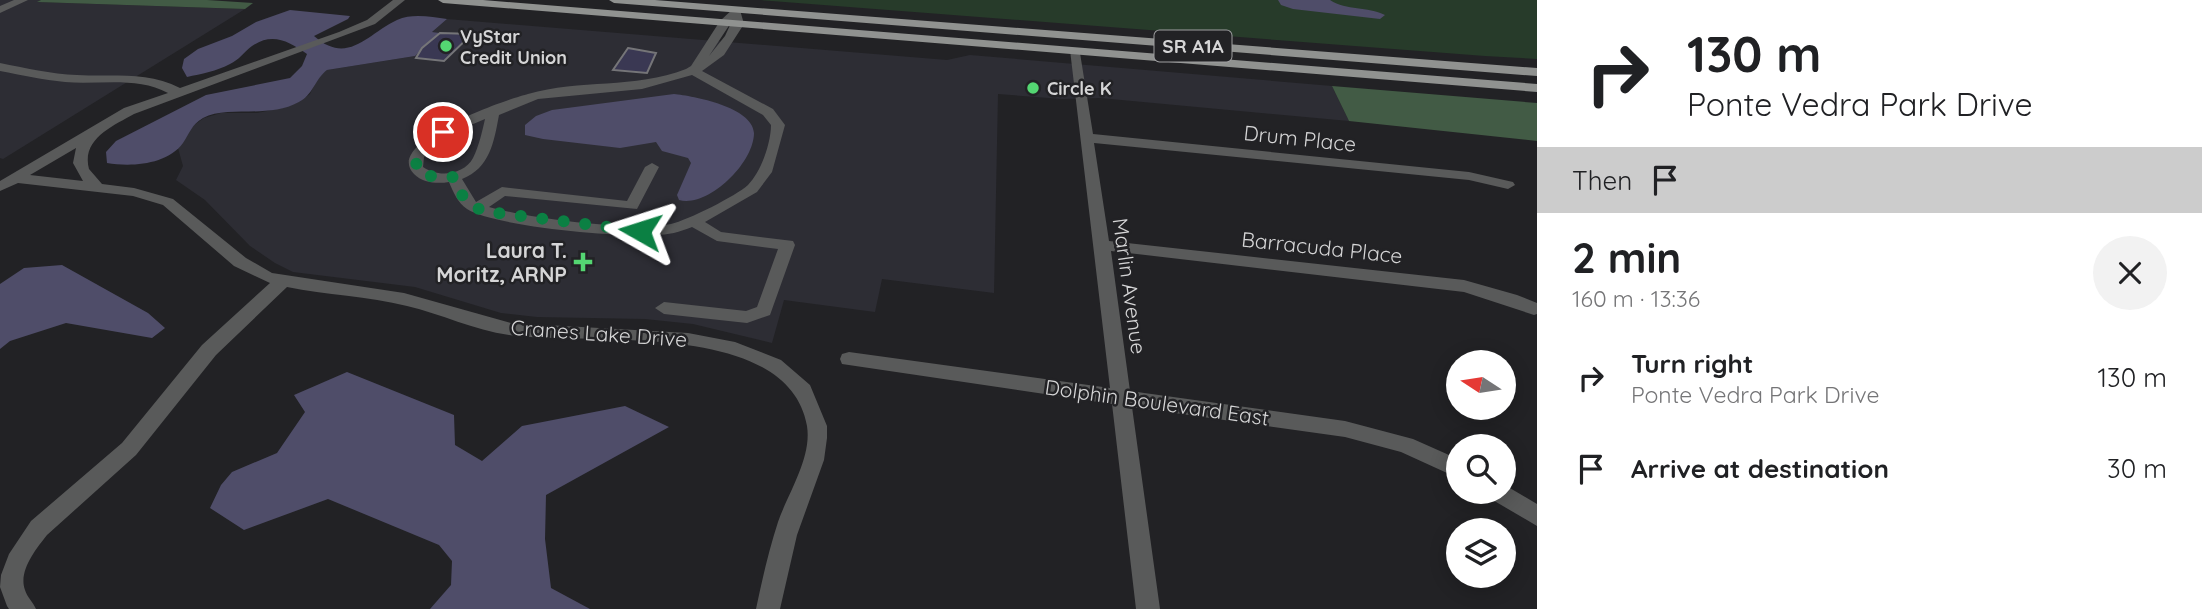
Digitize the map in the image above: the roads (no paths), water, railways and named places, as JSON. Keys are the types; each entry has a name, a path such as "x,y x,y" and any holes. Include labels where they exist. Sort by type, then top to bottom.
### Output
{"main road":[{"name":"SR A1A","path":"443,0 1537,89"},
{"name":"SR A1A","path":"614,0 1537,72"},
{"path":"1027,33 1050,38 1074,53 1078,47 1103,43 1250,54 1283,53"}],"street":[{"path":"0,10 23,0"},
{"path":"0,187 129,111 324,41 370,22 400,0"},
{"path":"691,70 706,54 722,23 735,10"},
{"path":"493,113 479,162 454,177 437,178 421,173 415,162 428,143 455,125 493,113 526,97 642,85 715,60 724,51 738,24 735,10"},
{"name":"Marlin Avenue","path":"1074,53 1102,245 1148,609"},
{"path":"0,68 66,79 147,80 165,84 177,92"},
{"path":"454,177 464,199 477,208 509,216 640,231 671,229 692,221 752,189 760,181 779,132 778,125 768,112 691,70"},
{"path":"98,188 80,171 79,157 87,140 100,127"},
{"name":"Drum Place","path":"1087,138 1469,176 1508,185"},
{"path":"477,208 502,191 632,206 652,167"},
{"name":"Cranes Lake Drive","path":"16,178 134,192 168,202 240,262 267,277 283,281 402,299 511,329 685,337 753,355 775,366 800,387 811,404 817,425 817,446 781,550 768,609"},
{"path":"664,307 747,317 764,311 787,245 718,236 692,221"},
{"name":"Barracuda Place","path":"1102,245 1464,286 1511,299 1534,309"},
{"path":"24,609 13,597 10,582 17,561 34,535 68,499 126,451 153,424 207,351 283,281"},
{"name":"Dolphin Boulevard East","path":"849,359 1345,429 1406,446 1446,463"},
{"path":"1516,503 1537,516"}],"place":[{"name":"VyStar Credit Union","path":"446,46"},
{"name":"Circle K","path":"1033,88"},
{"name":"Laura T. Moritz, ARNP","path":"583,262"}]}
